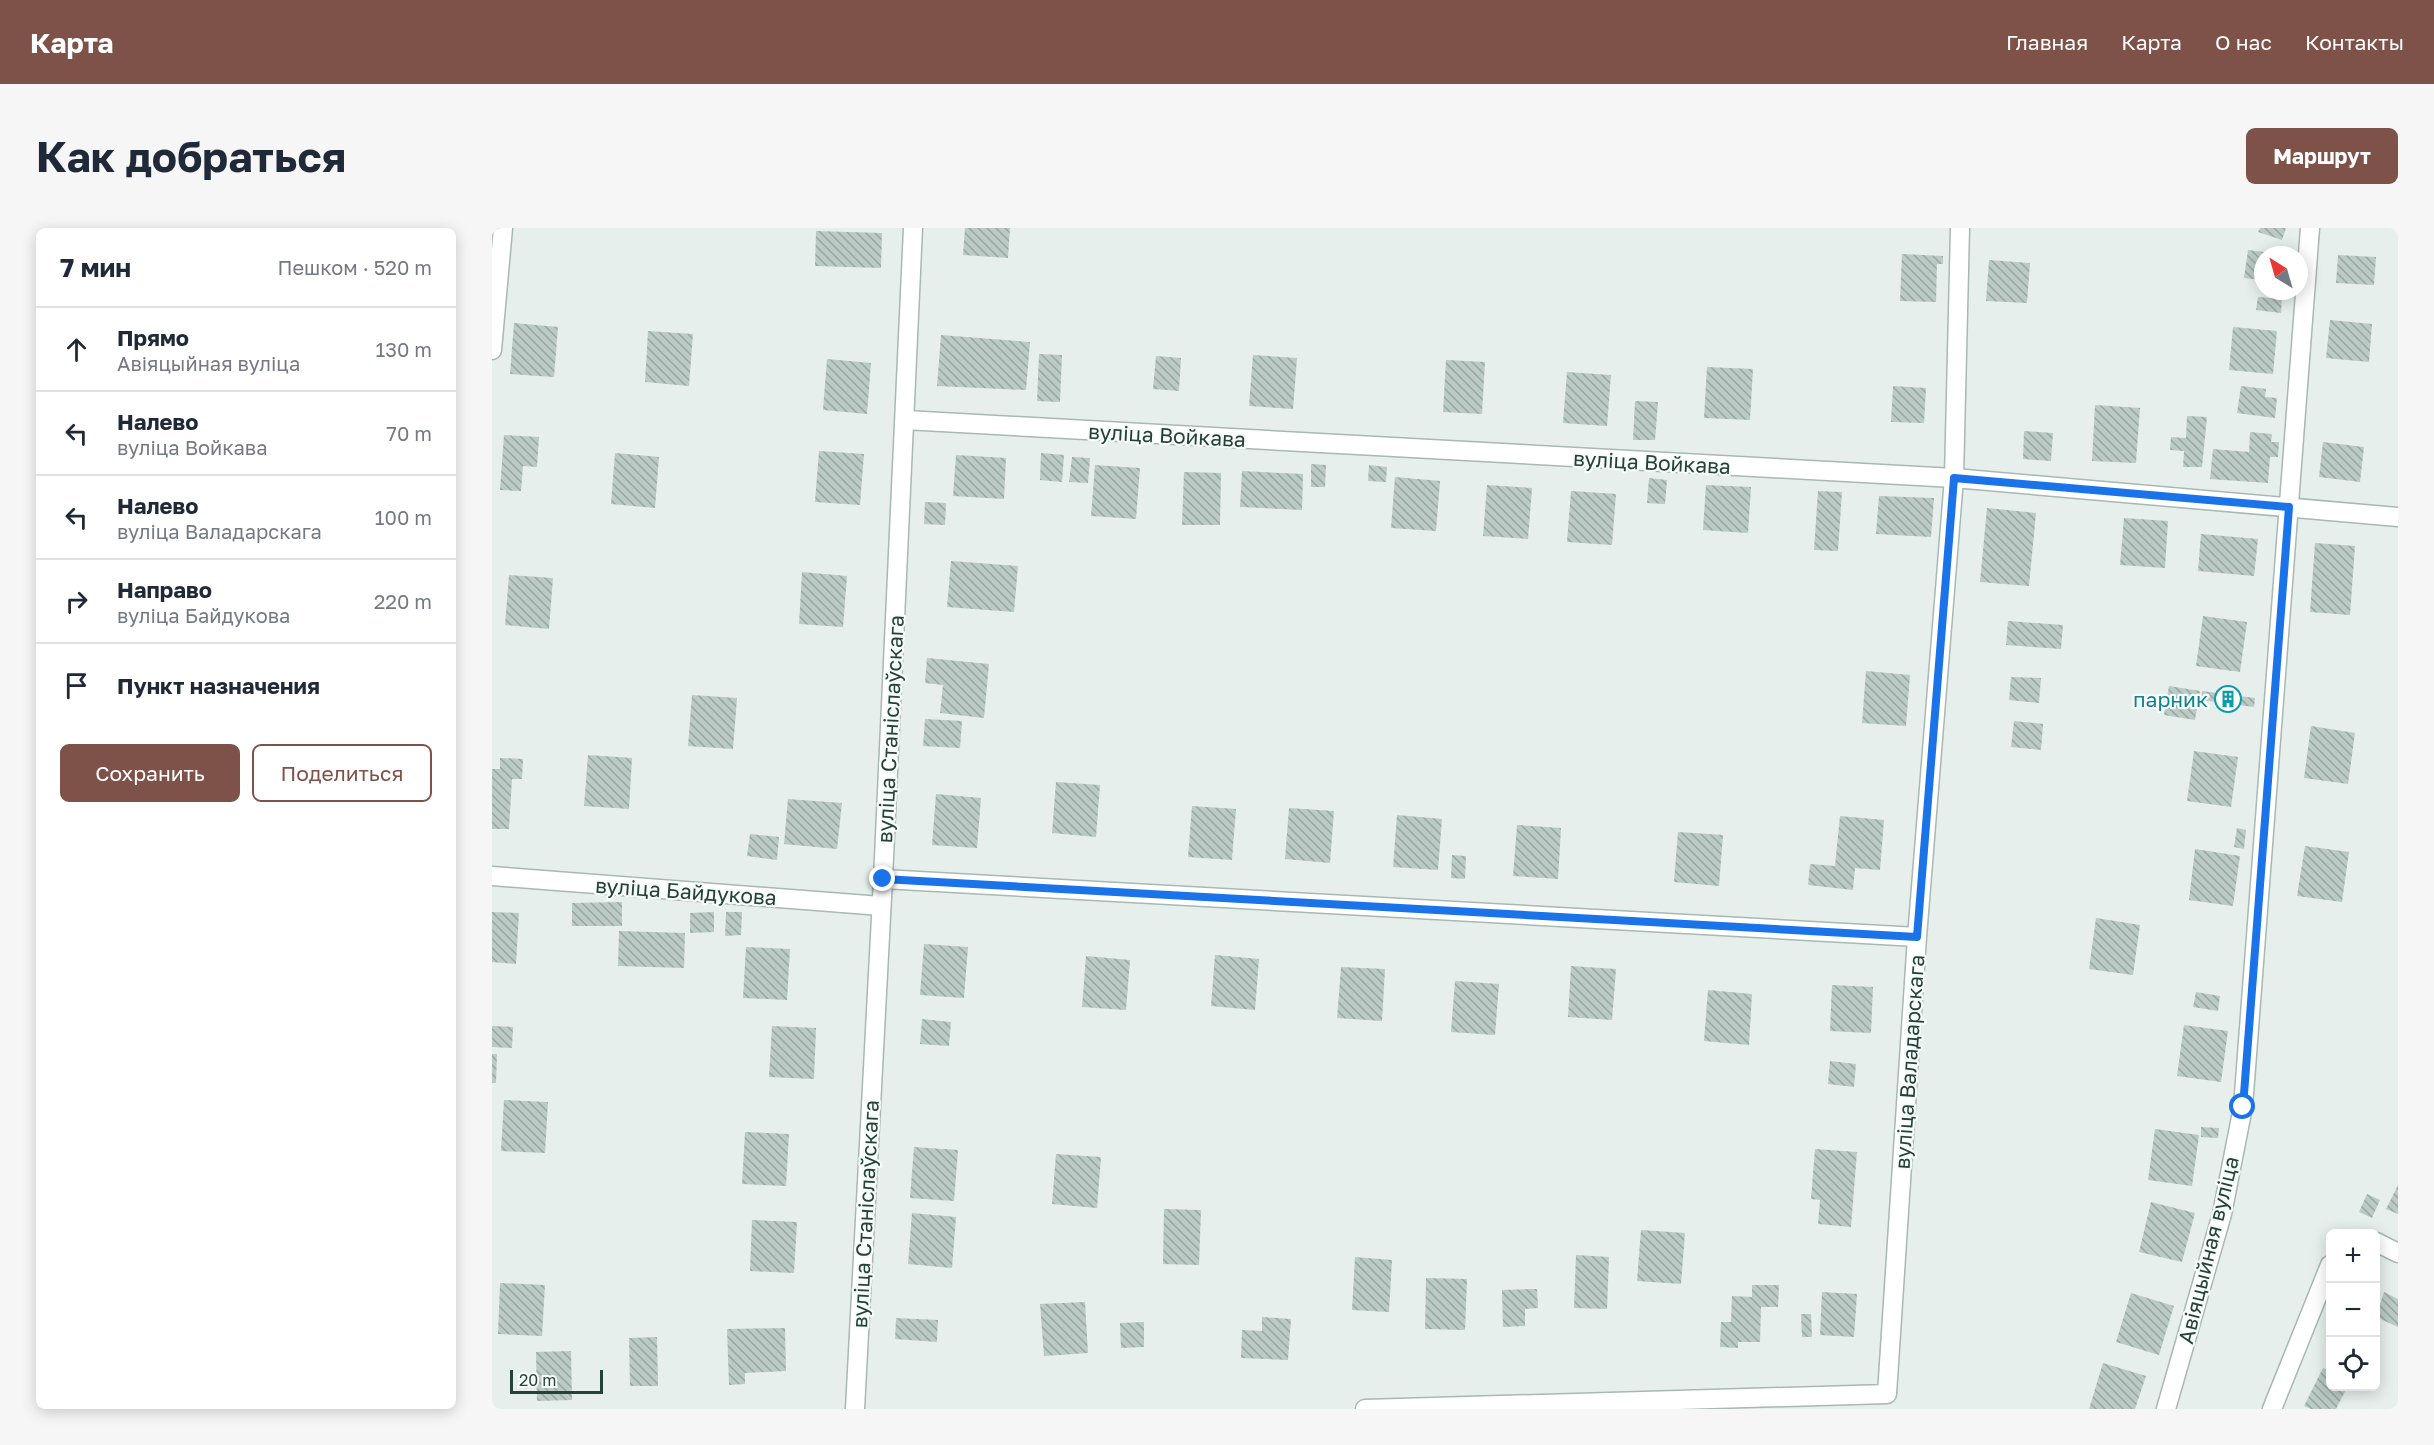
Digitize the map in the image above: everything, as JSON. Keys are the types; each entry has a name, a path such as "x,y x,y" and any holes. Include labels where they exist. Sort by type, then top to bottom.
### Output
{"street":[{"path":"492,350 503,228"},
{"name":"вуліца Станіслаўскага","path":"855,1409 883,879 913,228"},
{"name":"вуліца Валадарскага","path":"1365,1409 1887,1394 1917,937 1954,478 1960,228"},
{"name":"Авіяцыйная вуліца","path":"2166,1409 2222,1214 2243,1107 2310,228"},
{"name":"вуліца Войкава","path":"905,420 1954,478 2398,517"},
{"name":"вуліца Байдукова","path":"492,876 880,906"},
{"path":"883,879 1917,937"},
{"path":"2380,1244 2398,1253"},
{"path":"2272,1409 2326,1277"}],"building":[{"path":"965,228 1010,228 1008,258 963,255"},
{"path":"2260,228 2286,228 2282,240 2258,232"},
{"path":"816,231 882,233 881,268 815,266"},
{"path":"2248,250 2254,251 2254,279 2244,278"},
{"path":"1902,254 1943,256 1943,264 1937,264 1936,302 1900,301"},
{"path":"2338,255 2376,257 2374,285 2336,283"},
{"path":"1989,260 2030,263 2027,303 1986,301"},
{"path":"2258,300 2282,300 2281,313 2256,310"},
{"path":"2330,320 2372,324 2369,362 2326,358"},
{"path":"514,323 558,327 554,377 510,374"},
{"path":"2233,327 2277,331 2273,374 2229,370"},
{"path":"648,331 693,334 689,386 645,382"},
{"path":"941,335 1030,342 1026,390 937,386"},
{"path":"1039,354 1062,355 1060,402 1037,401"},
{"path":"1253,355 1297,358 1293,409 1249,406"},
{"path":"1156,356 1181,358 1179,391 1153,389"},
{"path":"827,359 871,363 867,414 823,410"},
{"path":"1446,360 1485,362 1482,414 1443,412"},
{"path":"1707,367 1753,369 1750,420 1704,418"},
{"path":"1567,372 1611,375 1607,426 1563,423"},
{"path":"1893,386 1926,388 1924,423 1891,422"},
{"path":"2241,386 2266,389 2265,397 2277,398 2275,418 2237,413"},
{"path":"1635,401 1658,402 1655,440 1633,440"},
{"path":"2095,405 2140,408 2136,463 2092,461"},
{"path":"2187,416 2207,417 2202,467 2183,467 2184,451 2170,450 2171,437 2186,438"},
{"path":"2024,431 2053,433 2051,461 2023,459"},
{"path":"2250,432 2272,434 2271,442 2279,442 2278,457 2270,457 2268,483 2210,479 2213,449 2249,452"},
{"path":"504,435 539,437 537,467 523,466 521,491 500,490"},
{"path":"2323,442 2364,447 2360,482 2319,477"},
{"path":"819,451 864,454 860,505 815,502"},
{"path":"615,453 659,457 655,508 611,504"},
{"path":"1041,453 1064,455 1062,482 1040,480"},
{"path":"956,455 1006,458 1004,499 953,496"},
{"path":"1072,457 1090,458 1088,483 1069,482"},
{"path":"1311,464 1326,465 1325,487 1311,487"},
{"path":"1095,465 1140,468 1136,519 1091,516"},
{"path":"1369,465 1387,467 1386,482 1368,481"},
{"path":"1242,471 1303,474 1302,510 1240,507"},
{"path":"1184,472 1221,473 1220,525 1182,525"},
{"path":"1395,477 1440,481 1436,531 1391,528"},
{"path":"1649,478 1667,480 1665,504 1647,503"},
{"path":"1487,485 1532,488 1528,539 1483,536"},
{"path":"1706,485 1751,487 1748,533 1703,530"},
{"path":"1571,491 1616,494 1612,545 1567,542"},
{"path":"1818,491 1842,492 1838,551 1814,550"},
{"path":"1879,496 1934,498 1931,537 1876,534"},
{"path":"925,502 946,503 945,525 924,524"},
{"path":"1987,508 2036,513 2029,586 1980,582"},
{"path":"2124,518 2168,521 2165,568 2120,565"},
{"path":"2201,534 2258,539 2254,576 2198,571"},
{"path":"2315,543 2355,546 2350,615 2310,612"},
{"path":"951,561 1018,566 1014,612 947,607"},
{"path":"802,572 847,576 843,627 799,624"},
{"path":"509,575 553,578 549,629 505,625"},
{"path":"2203,616 2247,622 2240,672 2196,666"},
{"path":"2008,621 2063,625 2061,649 2006,645"},
{"path":"927,658 989,664 984,718 940,713 943,685 925,683"},
{"path":"1866,671 1910,675 1906,726 1862,723"},
{"path":"2011,677 2041,678 2039,703 2009,700"},
{"path":"2169,686 2200,691 2195,720 2164,715"},
{"name":"парник","path":"2202,691 2255,698 2254,707 2201,700"},
{"path":"692,695 737,698 733,749 688,746"},
{"path":"925,719 962,721 960,748 923,746"},
{"path":"2014,721 2043,724 2041,750 2011,747"},
{"path":"2311,726 2355,733 2348,784 2304,778"},
{"path":"2194,751 2238,757 2231,807 2187,801"},
{"path":"588,755 632,758 629,809 584,806"},
{"path":"500,758 523,759 522,779 512,779 509,829 492,829 492,769 500,769"},
{"path":"1056,782 1100,785 1096,837 1052,833"},
{"path":"936,794 981,798 977,848 932,845"},
{"path":"788,799 842,803 837,849 784,844"},
{"path":"1192,806 1236,809 1232,860 1188,857"},
{"path":"1289,808 1334,811 1330,863 1285,859"},
{"path":"1397,815 1442,819 1438,870 1393,867"},
{"path":"1840,816 1884,820 1880,870 1855,868 1853,890 1808,885 1810,864 1835,866"},
{"path":"1517,825 1561,828 1558,879 1513,876"},
{"path":"2237,828 2246,830 2244,849 2234,847"},
{"path":"1678,832 1723,835 1719,886 1674,882"},
{"path":"750,834 779,837 777,860 747,856"},
{"path":"2305,846 2349,852 2342,902 2297,896"},
{"path":"2195,849 2240,856 2233,906 2189,900"},
{"path":"1452,855 1466,856 1465,879 1451,878"},
{"path":"622,902 622,926 572,926 572,903"},
{"path":"492,912 519,913 516,964 492,962"},
{"path":"714,912 714,932 690,933 690,913"},
{"path":"726,912 742,912 741,935 725,936"},
{"path":"2096,918 2140,925 2133,975 2089,969"},
{"path":"619,931 685,933 684,968 618,966"},
{"path":"924,944 968,947 964,998 920,995"},
{"path":"746,947 790,949 787,1000 743,998"},
{"path":"1215,955 1259,959 1255,1010 1211,1006"},
{"path":"1086,956 1130,960 1126,1010 1082,1007"},
{"path":"1571,966 1616,969 1612,1020 1568,1017"},
{"path":"1341,967 1385,969 1382,1021 1337,1018"},
{"path":"1455,981 1499,984 1495,1035 1451,1032"},
{"path":"1832,985 1873,987 1871,1033 1830,1031"},
{"path":"1708,990 1752,994 1749,1045 1704,1041"},
{"path":"2196,992 2220,996 2218,1011 2193,1007"},
{"path":"922,1019 951,1022 949,1046 920,1044"},
{"path":"2184,1025 2228,1031 2221,1082 2177,1076"},
{"path":"492,1026 513,1027 512,1048 492,1047"},
{"path":"772,1026 816,1028 814,1079 769,1077"},
{"path":"492,1054 497,1054 496,1083 492,1083"},
{"path":"1830,1061 1856,1064 1854,1087 1828,1084"},
{"path":"504,1100 548,1102 545,1153 501,1151"},
{"path":"2201,1127 2219,1128 2218,1138 2201,1137"},
{"path":"2155,1129 2199,1135 2192,1186 2148,1180"},
{"path":"745,1132 789,1134 786,1186 742,1184"},
{"path":"914,1147 958,1150 954,1201 910,1198"},
{"path":"1815,1149 1857,1152 1851,1227 1818,1224 1820,1200 1811,1199"},
{"path":"1056,1154 1101,1157 1097,1208 1052,1204"},
{"path":"2398,1185 2398,1214 2386,1209"},
{"path":"2367,1194 2380,1200 2372,1218 2359,1212"},
{"path":"2151,1202 2195,1213 2182,1262 2139,1252"},
{"path":"1164,1209 1201,1210 1199,1265 1163,1264"},
{"path":"912,1213 956,1217 952,1268 908,1264"},
{"path":"752,1220 797,1222 794,1273 750,1271"},
{"path":"1641,1230 1685,1233 1681,1284 1637,1281"},
{"path":"1576,1255 1609,1257 1607,1309 1574,1308"},
{"path":"1355,1257 1392,1260 1389,1312 1352,1310"},
{"path":"1426,1278 1467,1279 1465,1330 1425,1329"},
{"path":"500,1283 545,1285 542,1336 498,1334"},
{"path":"1752,1285 1779,1285 1778,1307 1761,1307 1760,1342 1738,1342 1738,1348 1720,1347 1721,1322 1731,1322 1732,1296 1752,1297"},
{"path":"1537,1289 1538,1308 1525,1309 1525,1326 1503,1327 1502,1290"},
{"path":"1822,1292 1857,1294 1854,1337 1820,1335"},
{"path":"2384,1292 2398,1299 2398,1327 2380,1319 2380,1304"},
{"path":"2131,1293 2174,1306 2159,1355 2116,1342"},
{"path":"1085,1302 1088,1353 1044,1356 1040,1304"},
{"path":"1801,1314 1811,1314 1812,1337 1802,1337"},
{"path":"1262,1317 1291,1319 1288,1360 1241,1358 1242,1330 1262,1331"},
{"path":"896,1318 938,1320 937,1342 895,1339"},
{"path":"1144,1322 1144,1347 1121,1348 1120,1323"},
{"path":"785,1328 786,1371 745,1373 745,1384 729,1385 727,1329"},
{"path":"657,1337 658,1386 630,1386 629,1338"},
{"path":"571,1351 572,1400 537,1401 536,1352"},
{"path":"2103,1363 2146,1376 2135,1409 2089,1409"},
{"path":"2323,1368 2326,1369 2326,1391 2345,1391 2336,1409 2311,1409 2304,1406"}],"place":[{"name":"парник","path":"2228,699"}],"route":[{"path":"883,879 1917,937 1954,478 2289,507 2243,1107"}]}
